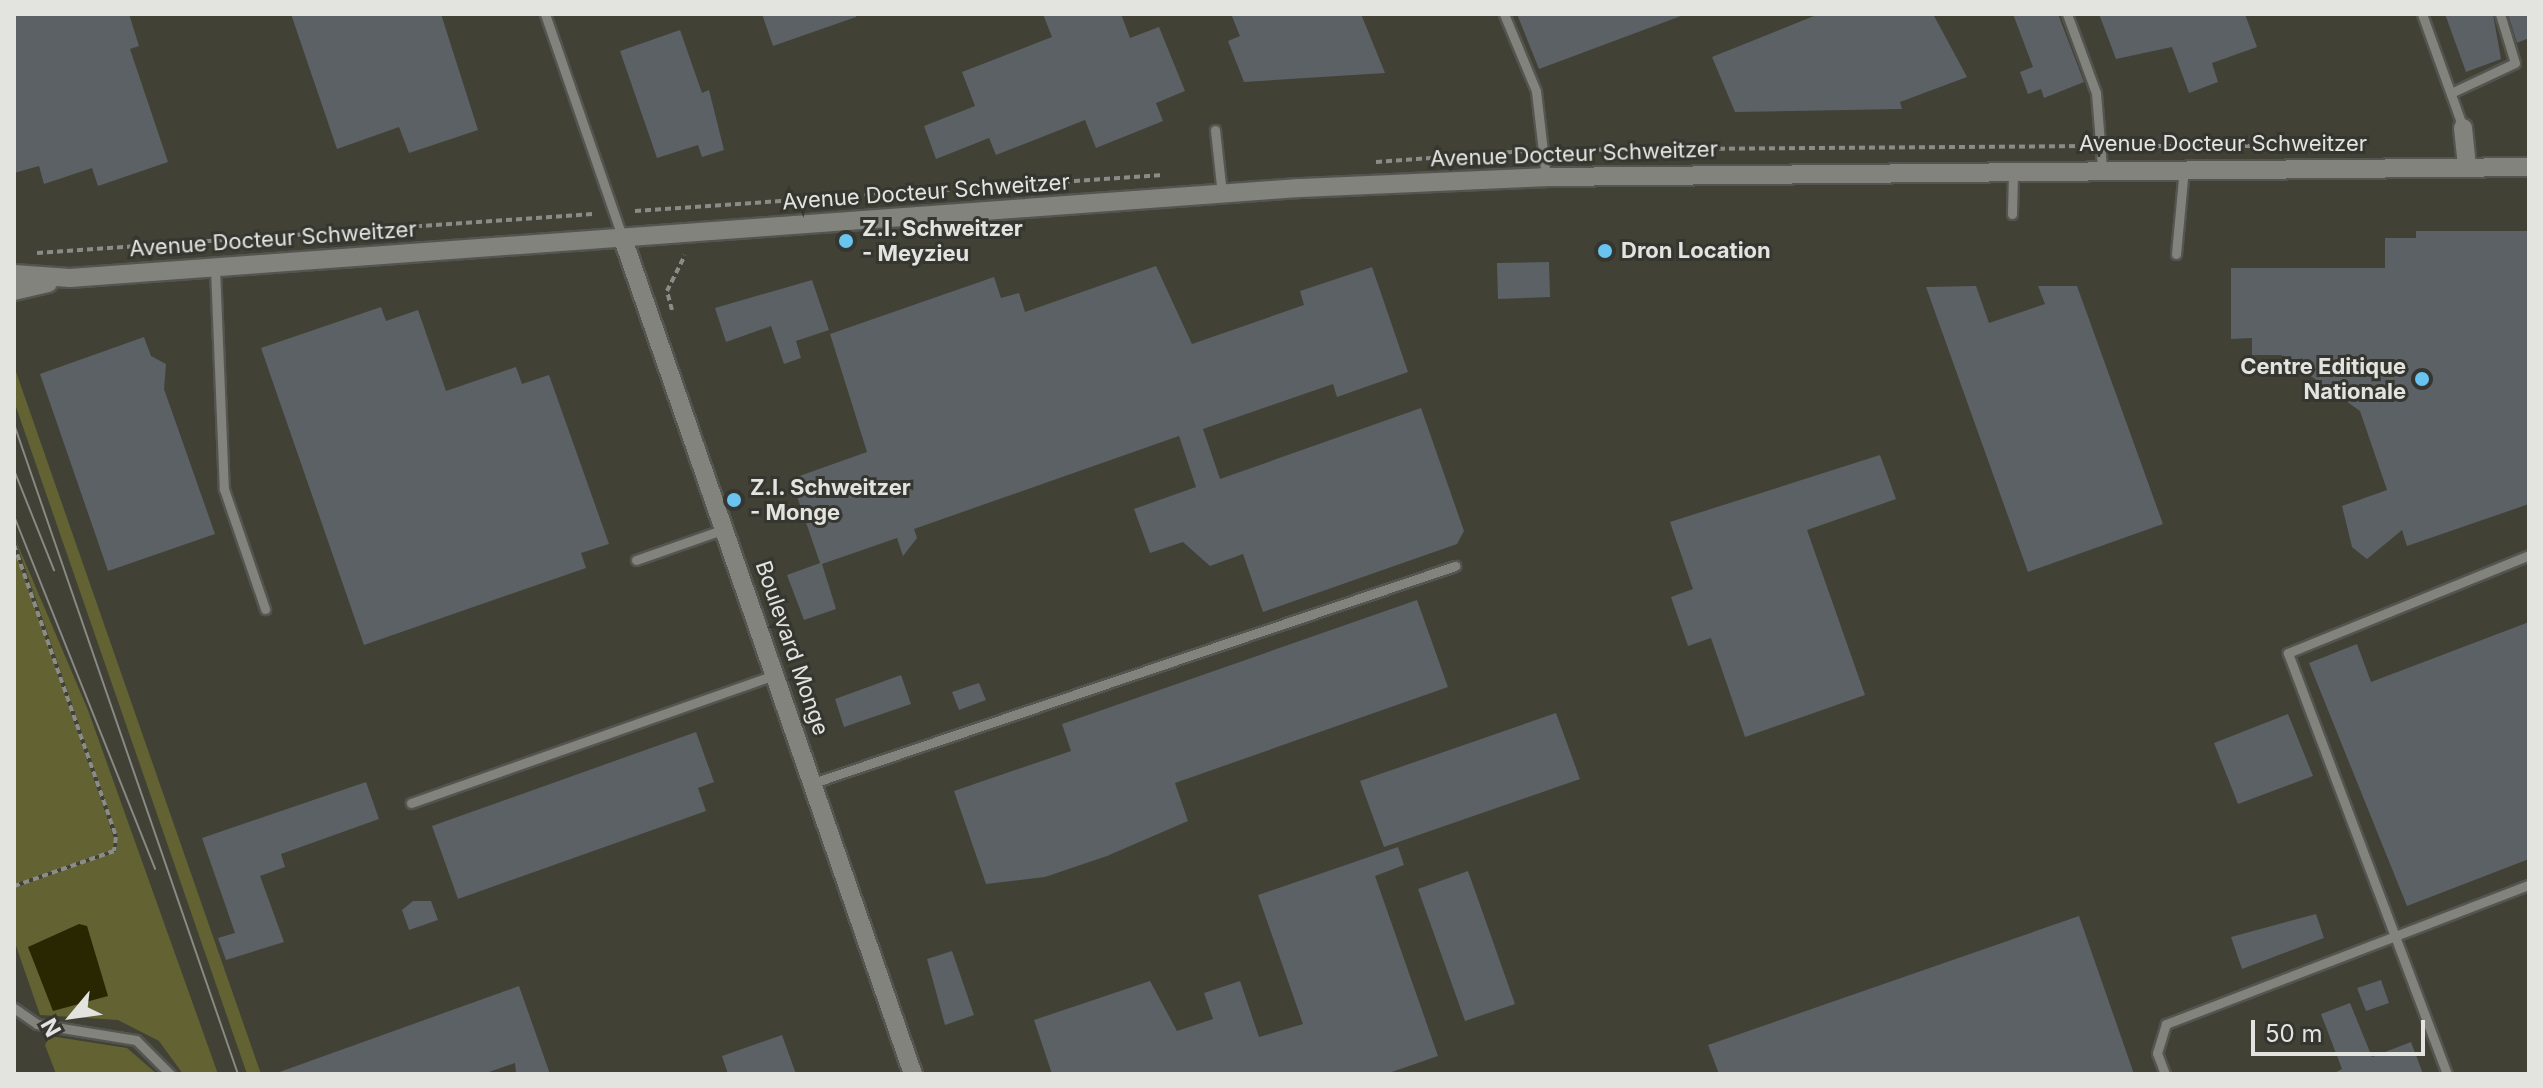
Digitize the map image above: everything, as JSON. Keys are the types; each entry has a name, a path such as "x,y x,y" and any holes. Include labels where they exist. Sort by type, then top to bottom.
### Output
{"street":[{"path":"2463,128 2467,167"},
{"name":"Avenue Docteur Schweitzer","path":"14,274 70,278 1222,194 1546,177 2013,168 2529,167"},
{"name":"Boulevard Monge","path":"623,239 913,1074"},
{"name":"Avenue Docteur Schweitzer","path":"14,291 70,278"}],"lane":[{"path":"545,14 623,239"},
{"path":"1504,14 1536,91 1546,177"},
{"path":"2067,14 2096,93 2102,168"},
{"path":"2422,14 2453,92 2463,128"},
{"path":"2453,92 2515,63 2500,14"},
{"path":"1215,130 1222,194"},
{"path":"2012,214 2013,168"},
{"path":"2176,254 2184,168"},
{"path":"215,268 224,489 265,609"},
{"path":"636,560 725,529"},
{"path":"2447,1074 2288,653 2529,555"},
{"path":"813,783 1455,566"},
{"path":"411,803 775,675"},
{"path":"2165,1074 2157,1053 2166,1024 2529,885"},
{"path":"14,1008 37,1024 136,1040 170,1074"}],"path":[{"path":"635,211 681,207"},
{"path":"30,253 593,214"},
{"path":"14,545 116,837 114,851 14,886"}],"shaded area":[{"path":"14,14 2529,14 2529,1074 14,1074"},
{"path":"14,366 261,1074 247,1074 14,401"},
{"path":"14,536 88,710 218,1074 183,1074 159,1041 118,1020 40,1015 14,940 14,888 116,852 118,837"},
{"path":"14,548 114,838 113,850 14,884"},
{"path":"79,924 87,926 108,996 53,1011 28,947"},
{"path":"50,1036 127,1048 157,1074 56,1074 45,1045"}],"building":[{"path":"14,14 129,14 139,46 130,49 168,162 98,186 92,168 44,184 39,166 14,173"},
{"path":"291,14 441,14 478,130 409,153 399,127 337,149"},
{"path":"762,14 856,14 856,17 773,46"},
{"path":"1043,14 1121,14 1130,38 1159,27 1185,91 1156,103 1163,121 1096,148 1085,120 996,155 989,138 936,159 924,126 975,106 962,72 1052,37"},
{"path":"1231,14 1361,14 1385,73 1244,82 1228,41 1240,36"},
{"path":"1517,14 1681,14 1681,16 1539,69"},
{"path":"1819,14 1933,14 1967,77 1900,102 1902,109 1735,112 1712,57"},
{"path":"2013,14 2058,14 2084,82 2044,98 2041,89 2028,94 2020,72 2033,67"},
{"path":"2099,14 2245,14 2257,47 2212,63 2218,82 2189,93 2172,47 2116,59"},
{"path":"2445,14 2493,14 2501,59 2466,72"},
{"path":"2508,14 2529,14 2529,38 2517,43"},
{"path":"680,30 702,93 709,90 724,150 702,157 698,145 657,158 620,51"},
{"name":"Centre Editique Nationale","path":"2416,231 2529,231 2529,504 2407,546 2402,530 2367,559 2352,547 2342,506 2387,490 2360,411 2281,355 2252,355 2252,338 2231,339 2231,268 2385,268 2385,238 2416,238"},
{"path":"1549,262 1550,297 1498,299 1497,263"},
{"path":"1156,266 1192,344 1304,305 1300,291 1372,267 1408,372 1337,397 1333,384 1203,429 1220,479 1421,408 1464,531 1457,544 1263,612 1243,554 1210,566 1183,542 1150,553 1134,509 1196,487 1179,436 914,529 917,538 903,556 897,538 822,564 836,609 804,620 787,575 820,563 791,479 867,452 830,334 994,277 1001,298 1019,293 1025,312"},
{"path":"812,280 829,330 796,341 801,358 784,364 771,326 726,342 715,308"},
{"path":"1976,286 1989,323 2045,304 2038,286 2077,286 2163,524 2028,572 1926,287"},
{"path":"381,307 386,321 418,310 446,391 516,367 522,384 549,375 609,544 581,553 586,568 364,645 261,348"},
{"path":"144,337 151,356 166,364 164,389 215,534 108,571 40,374"},
{"path":"1880,455 1896,499 1807,530 1865,695 1745,737 1711,638 1688,646 1671,597 1693,589 1670,522"},
{"path":"1417,600 1448,687 1175,783 1188,821 1107,856 1045,877 986,884 954,791 1071,751 1062,724"},
{"path":"2529,622 2529,859 2407,906 2309,663 2357,644 2371,682"},
{"path":"901,675 911,704 844,727 835,699"},
{"path":"979,683 986,700 959,710 952,692"},
{"path":"1556,713 1580,779 1384,847 1360,781"},
{"path":"2288,714 2313,776 2238,804 2214,743"},
{"path":"696,732 714,782 698,788 706,811 458,899 432,826"},
{"path":"366,782 379,819 281,854 285,867 260,876 284,942 226,960 218,938 235,933 202,838"},
{"path":"1398,847 1404,865 1375,876 1438,1056 1386,1074 1052,1074 1034,1020 1150,981 1177,1031 1213,1019 1204,993 1240,981 1259,1037 1303,1024 1258,895"},
{"path":"1468,871 1515,1004 1465,1021 1418,889"},
{"path":"413,901 431,901 438,920 409,930 402,910"},
{"path":"2316,914 2324,938 2242,969 2231,937"},
{"path":"2079,916 2134,1074 1719,1074 1708,1045"},
{"path":"952,951 974,1015 945,1025 927,959"},
{"path":"2381,980 2389,1003 2366,1011 2357,988"},
{"path":"519,986 550,1074 516,1074 515,1063 483,1074 274,1074"},
{"path":"2350,1003 2372,1057 2411,1042 2423,1074 2332,1074 2342,1069 2321,1014"},
{"path":"782,1035 796,1074 728,1074 722,1056"}],"tram line":[{"path":"14,424 238,1074"},
{"path":"14,470 54,570"},
{"path":"14,516 155,869"}],"place":[{"name":"Z.I. Schweitzer - Meyzieu","path":"846,241"},
{"name":"Dron Location","path":"1605,251"},
{"name":"Centre Editique Nationale","path":"2422,379"},
{"name":"Z.I. Schweitzer - Monge","path":"734,500"}]}
